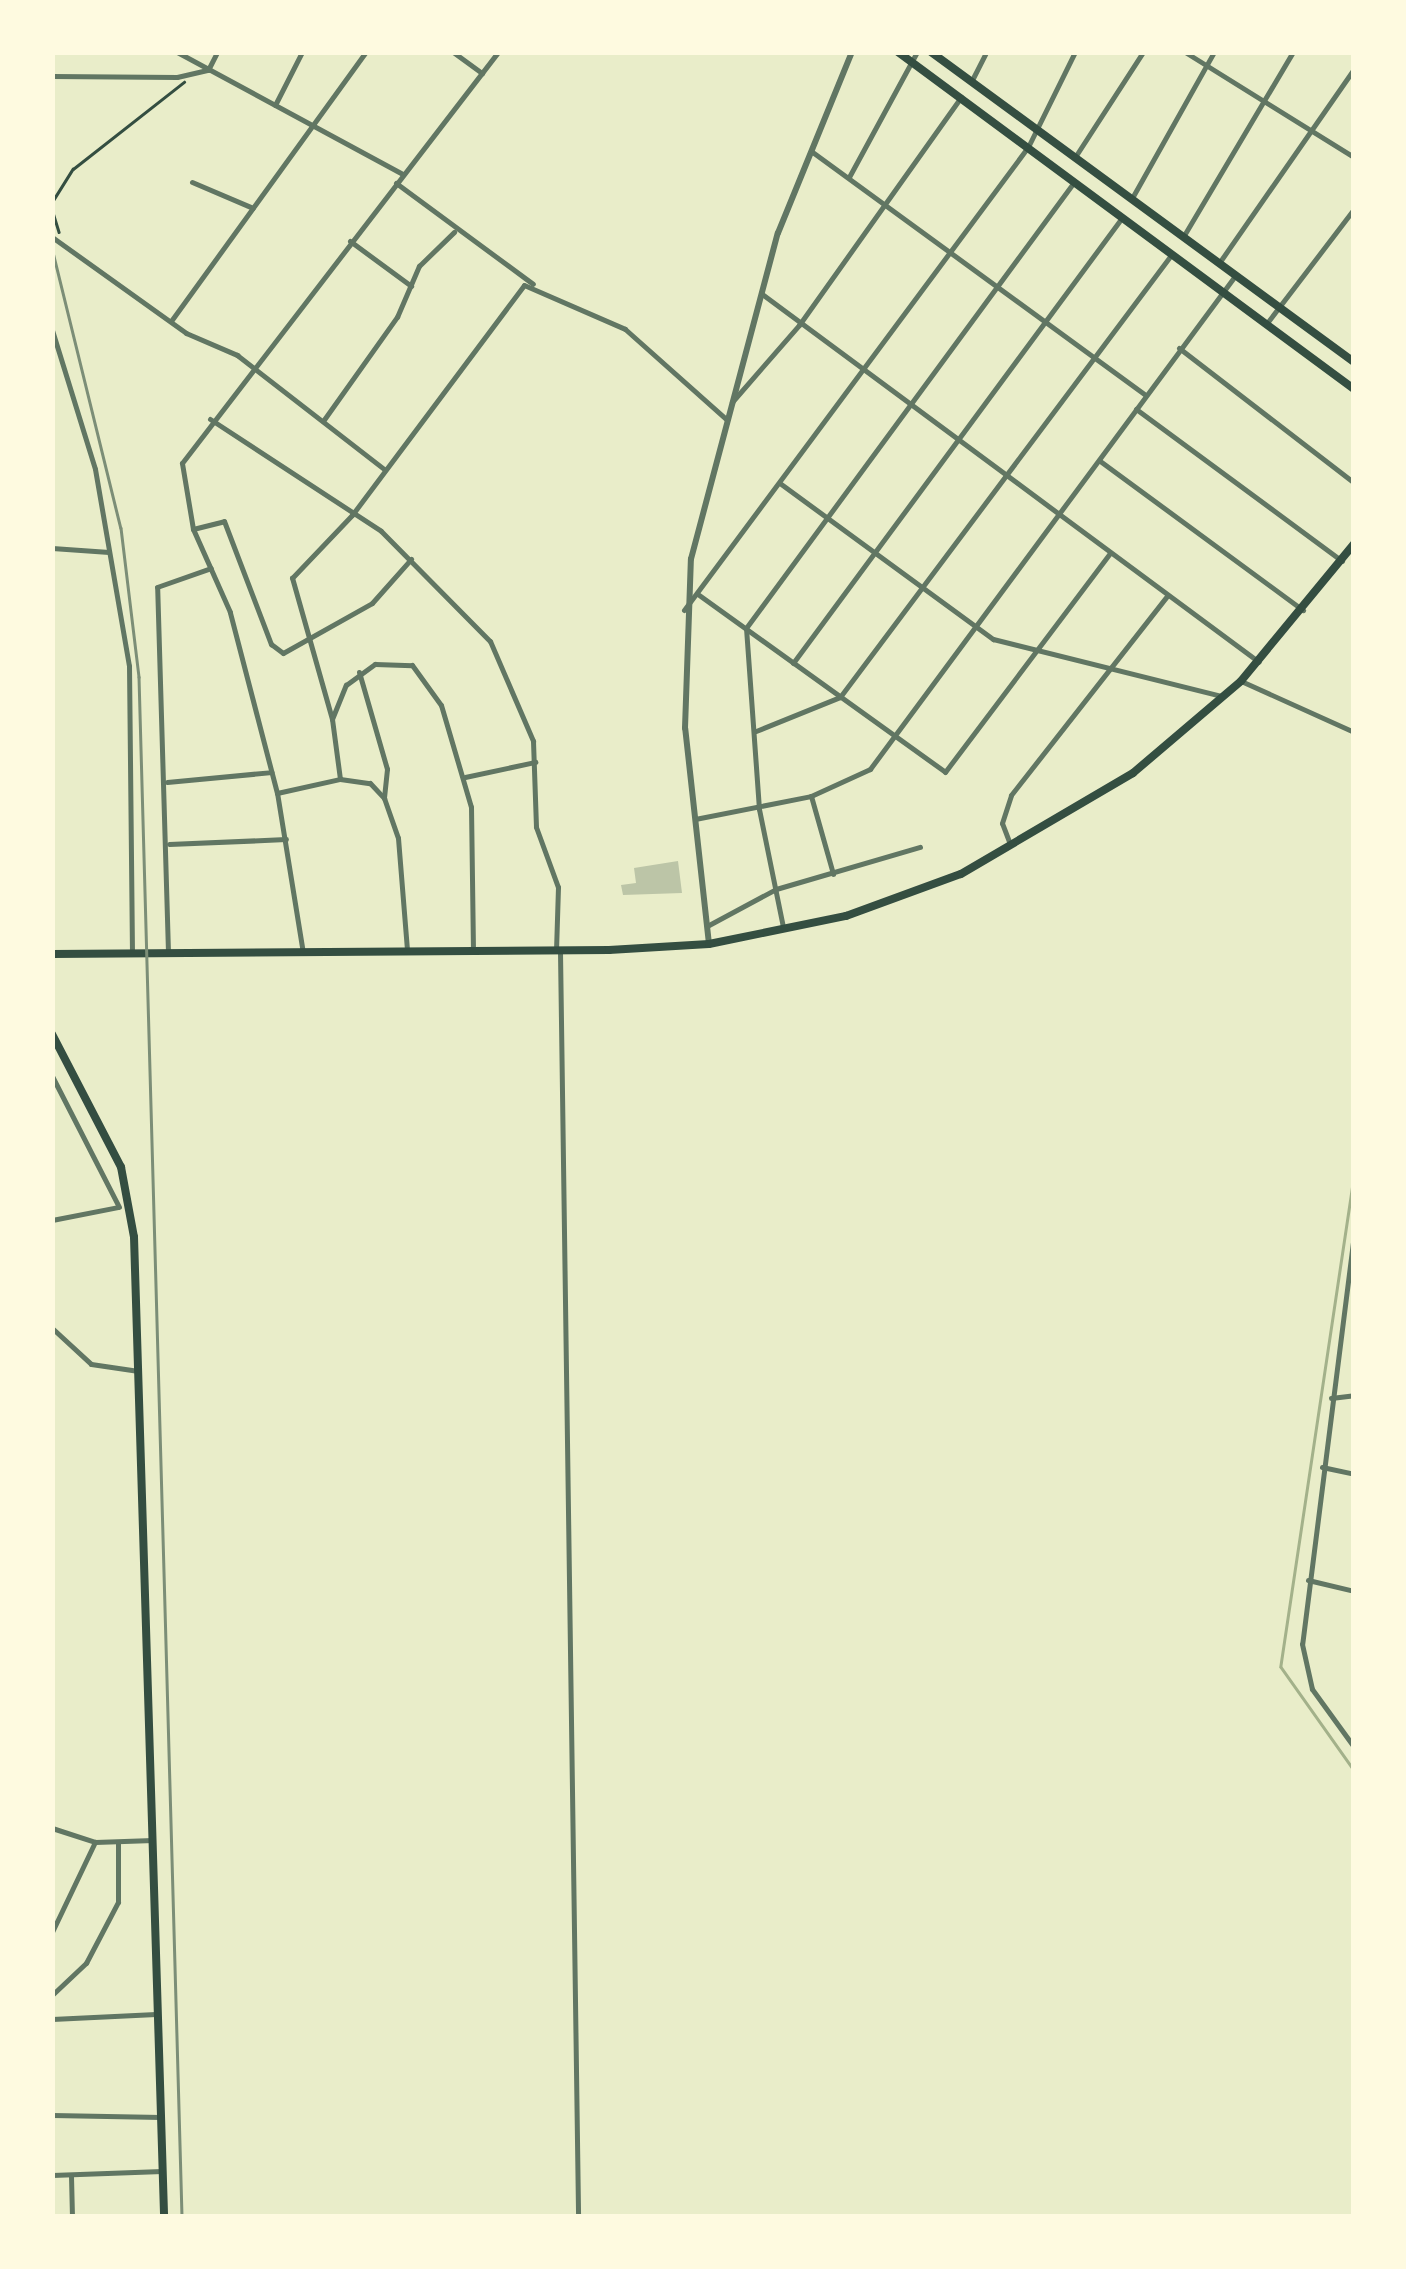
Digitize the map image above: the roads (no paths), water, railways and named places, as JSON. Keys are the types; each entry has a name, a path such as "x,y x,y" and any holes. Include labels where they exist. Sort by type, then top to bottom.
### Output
{"main road":[{"path":"898,52 1354,388"},
{"path":"931,52 1354,362"},
{"path":"54,953 558,952 709,944 859,911 1012,846 1133,773 1242,681 1304,610 1354,544"},
{"path":"52,1034 131,1203 141,1371 164,2216"}],"street":[{"path":"177,52 403,174"},
{"path":"208,70 217,52"},
{"path":"275,105 302,52"},
{"path":"170,321 366,52"},
{"path":"453,52 482,73"},
{"path":"303,953 272,772 210,568 193,530 182,464 210,419 498,52"},
{"path":"709,944 692,820 684,610 760,292 809,150 852,52"},
{"path":"849,177 916,52"},
{"path":"971,82 986,52"},
{"path":"684,610 1028,147 1075,52"},
{"path":"1074,157 1143,52"},
{"path":"1185,52 1354,157"},
{"path":"1132,200 1214,52"},
{"path":"1182,238 1269,102 1293,52"},
{"path":"52,76 96,82 208,70"},
{"path":"1219,264 1314,133 1354,70"},
{"path":"731,403 800,325 961,98"},
{"path":"809,150 1145,395"},
{"path":"192,182 253,208"},
{"path":"783,928 759,808 746,628 1074,182"},
{"path":"396,183 454,232 538,286 625,328 727,420"},
{"path":"1266,323 1354,209"},
{"path":"793,663 1122,217"},
{"path":"323,421 411,286 454,232"},
{"path":"52,237 170,321 252,366 385,470"},
{"path":"350,241 411,286"},
{"path":"755,731 840,696 922,594 1172,252"},
{"path":"692,820 810,796 870,769 1236,276"},
{"path":"340,778 332,719 292,578 352,515 515,292 538,286"},
{"path":"760,292 956,442 1259,662"},
{"path":"52,330 110,552 129,666 132,952"},
{"path":"1180,348 1354,482"},
{"path":"1136,409 1342,561"},
{"path":"210,419 412,559 490,641 535,762 540,845 558,887 578,2216"},
{"path":"1100,461 1304,610"},
{"path":"780,484 974,630 1042,652 1225,697"},
{"path":"193,530 224,521 276,650 372,604 412,559"},
{"path":"52,548 110,552"},
{"path":"699,594 840,696 892,740 945,772 1042,652 1108,554"},
{"path":"168,952 167,782 157,587 210,568"},
{"path":"1012,846 1002,822 1011,795 1104,668 1167,596"},
{"path":"332,719 359,672 400,661 425,677 465,777 478,880 473,952"},
{"path":"359,672 387,769 384,798"},
{"path":"1242,681 1354,732"},
{"path":"465,777 535,762"},
{"path":"167,782 272,772"},
{"path":"277,793 340,778 370,782 384,798 398,838 408,954"},
{"path":"810,796 833,874"},
{"path":"168,844 286,839"},
{"path":"707,926 776,889 920,847"},
{"path":"52,1076 118,1207"},
{"path":"52,1220 131,1203"},
{"path":"1354,1234 1307,1580 1304,1666 1354,1746"},
{"path":"52,1328 91,1364 120,1372 141,1371"},
{"path":"1331,1398 1354,1394"},
{"path":"1322,1467 1354,1474"},
{"path":"1307,1580 1354,1592"},
{"path":"1345,1735 1354,1732"},
{"path":"52,1828 95,1842 156,1839"},
{"path":"52,1932 95,1842"},
{"path":"52,1995 86,1962 118,1902 118,1842"},
{"path":"52,2019 156,2014"},
{"path":"52,2115 161,2116"},
{"path":"52,2175 162,2171"},
{"path":"71,2176 72,2216"}],"waterway":[{"path":"1354,1177 1281,1667 1354,1770"}],"railway":[{"path":"52,248 121,528 139,677 182,2216"}]}
